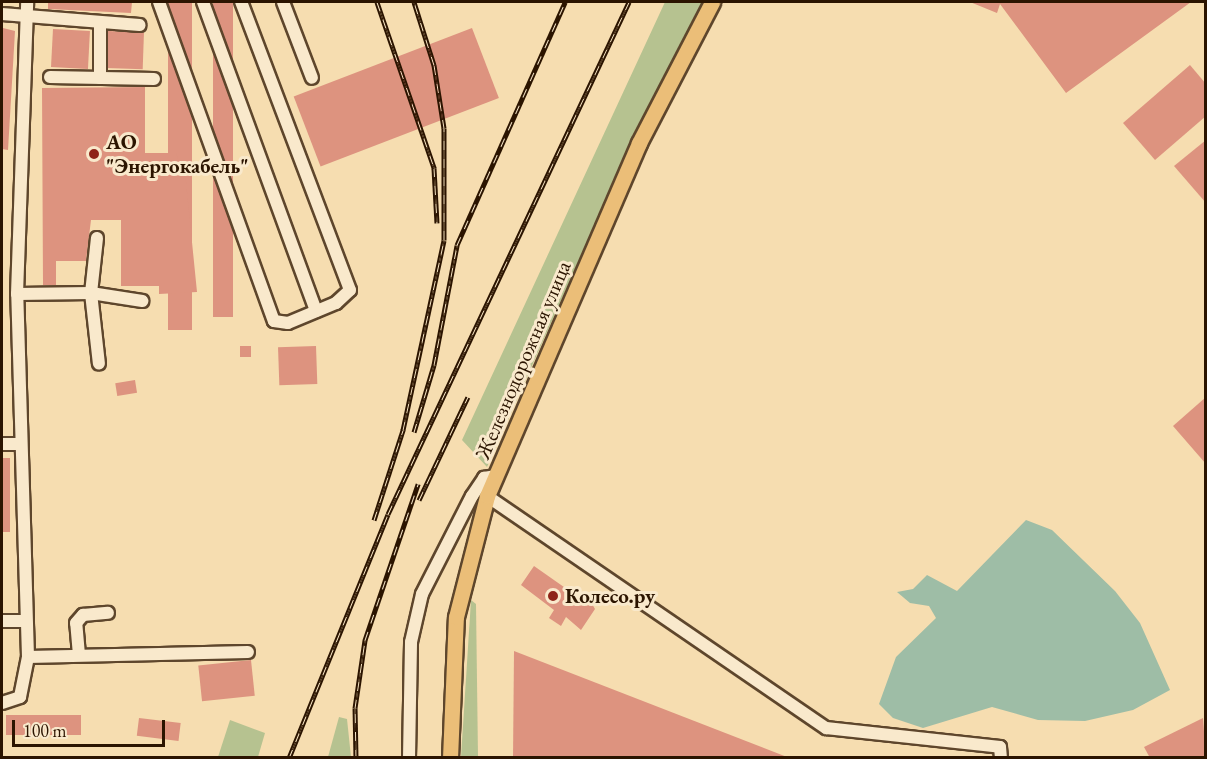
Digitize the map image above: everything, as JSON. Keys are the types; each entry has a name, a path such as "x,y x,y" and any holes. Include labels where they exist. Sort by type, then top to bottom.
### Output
{"main road":[{"name":"Железнодорожная улица","path":"450,758 456,616 487,496 639,144 712,2"}],"street":[{"path":"2,704 20,698 28,657 17,294 27,2"},
{"path":"159,2 274,321 288,323 316,311 350,290 346,271 335,255 241,2"},
{"path":"203,2 316,311"},
{"path":"284,2 312,78"},
{"path":"2,14 100,24 140,25"},
{"path":"100,24 100,78"},
{"path":"50,77 154,79"},
{"path":"97,238 91,293 99,364"},
{"path":"17,294 91,293 142,301"},
{"path":"2,444 20,444"},
{"path":"409,758 411,642 422,594 472,496 484,478 495,476"},
{"path":"487,496 826,728 1000,747 1001,758"},
{"path":"79,655 76,623 83,615 108,613"},
{"path":"2,621 26,621"},
{"path":"28,657 248,652"}],"shaded area":[{"path":"665,2 702,2 639,125 487,467 462,440"},
{"path":"1026,520 1052,530 1115,591 1140,623 1170,690 1133,710 1085,721 1038,720 992,707 923,728 893,718 879,704 896,657 936,618 929,606 910,603 897,592 913,589 927,575 957,591"},
{"path":"471,600 476,604 478,757 461,757"},
{"path":"339,717 347,719 351,757 328,757"},
{"path":"230,720 265,733 258,757 218,757"}],"building":[{"path":"48,2 132,2 131,13 48,9"},
{"path":"168,2 192,2 192,330 168,330"},
{"path":"213,2 233,2 233,317 213,317"},
{"path":"970,2 1191,2 1066,93 1000,4 997,13"},
{"path":"3,28 15,31 8,150 2,149"},
{"path":"472,28 499,98 321,166 294,96"},
{"path":"53,29 90,31 88,69 51,67"},
{"path":"108,31 144,32 143,69 107,68"},
{"path":"1190,65 1206,84 1206,116 1155,160 1123,123"},
{"name":"АО \"Энергокабель\"","path":"145,87 145,153 176,153 186,182 197,292 159,294 159,286 121,286 121,220 91,220 86,261 56,261 56,285 43,285 42,88"},
{"path":"1206,140 1206,203 1174,166"},
{"path":"240,346 251,346 251,357 240,357"},
{"path":"316,346 317,384 279,385 278,347"},
{"path":"135,380 137,393 117,396 115,383"},
{"path":"1206,397 1206,464 1173,426"},
{"path":"2,458 10,458 10,532 2,532"},
{"path":"534,566 581,599 588,597 595,609 581,630 566,617 561,626 549,618 554,610 521,585"},
{"path":"514,651 787,757 513,758"},
{"path":"251,660 255,696 202,701 198,666"},
{"path":"6,715 81,715 81,735 6,735"},
{"path":"139,718 181,723 178,741 137,736"},
{"path":"1203,718 1206,758 1150,758 1144,747"}],"railway":[{"path":"377,2 434,168 437,223"},
{"path":"374,520 403,430 444,240 444,128 434,65 414,2"},
{"path":"414,432 434,365 457,245 565,2"},
{"path":"289,758 388,514 629,2"},
{"path":"419,500 468,397"},
{"path":"356,758 355,708 365,640 418,484"}],"place":[{"name":"АО \"Энергокабель\"","path":"94,154"},
{"name":"Колесо.ру","path":"553,596"}]}
